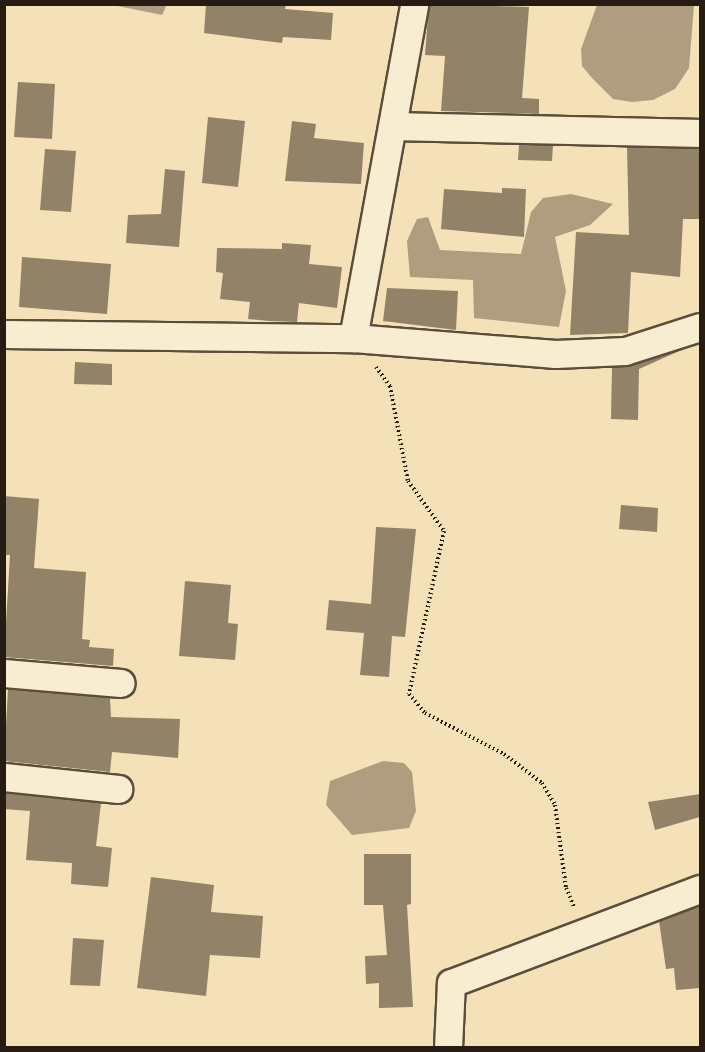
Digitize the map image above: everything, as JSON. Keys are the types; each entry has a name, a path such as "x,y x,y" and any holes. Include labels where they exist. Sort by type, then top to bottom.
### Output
{"street":[{"path":"353,338 378,184 394,126 414,4"},
{"path":"394,126 700,133"},
{"path":"4,334 353,338 484,352 566,353 625,351 700,327"},
{"path":"4,673 121,683"},
{"path":"4,777 118,789"},
{"path":"448,1047 451,983 572,935 700,889"}],"path":[{"path":"353,338 390,386 408,481 444,531 410,694 425,713 504,754 543,783 555,805 566,888 581,922 572,935"}],"shaded area":[{"path":"113,4 167,4 162,15 113,5"},
{"path":"597,5 694,5 689,68 675,89 653,100 632,102 613,99 592,78 582,66 581,49"},
{"path":"571,194 613,204 590,225 555,237 566,291 559,327 474,318 473,280 410,277 407,241 417,219 428,217 440,250 521,254 531,212 543,198"},
{"path":"383,761 404,763 412,772 416,811 409,828 352,835 326,805 330,781"}],"building":[{"path":"206,4 286,4 285,9 333,13 331,40 283,37 282,43 204,33"},
{"path":"429,4 529,7 522,98 539,99 539,114 441,111 445,56 425,55"},
{"path":"18,82 55,84 52,139 14,137"},
{"path":"208,117 245,121 238,187 202,183"},
{"path":"292,121 316,124 314,138 364,143 361,184 285,181"},
{"path":"519,145 553,145 552,161 518,160"},
{"path":"627,147 700,149 700,219 683,219 680,277 631,272 628,333 570,335 576,232 629,235"},
{"path":"45,149 76,151 71,212 40,210"},
{"path":"165,169 185,171 179,247 126,243 128,215 161,214"},
{"path":"502,188 526,189 524,237 441,229 444,189 502,193"},
{"path":"282,243 311,245 309,264 342,267 337,308 299,303 297,322 269,321 248,319 250,302 220,299 223,273 216,272 217,248 282,249"},
{"path":"22,257 111,264 107,314 19,307"},
{"path":"387,288 458,291 456,330 383,321"},
{"path":"686,348 639,369 638,420 611,419 612,367"},
{"path":"75,362 112,364 112,385 74,384"},
{"path":"4,496 39,499 34,568 86,572 82,639 90,640 89,647 114,649 113,666 4,657 10,555 4,555"},
{"path":"621,505 658,508 657,532 619,529"},
{"path":"376,527 416,529 405,637 392,636 389,677 360,675 364,633 326,630 329,600 371,604"},
{"path":"185,581 231,585 228,623 238,624 235,660 179,656"},
{"path":"8,689 110,698 111,717 180,719 178,758 112,752 110,772 4,761"},
{"path":"4,793 101,803 96,846 112,848 108,887 71,884 72,863 26,860 30,811 4,809"},
{"path":"700,794 700,817 655,830 648,802"},
{"path":"364,854 411,854 411,904 407,905 413,1007 379,1008 379,983 366,984 365,956 387,955 383,905 364,905"},
{"path":"151,877 214,885 211,912 263,916 260,958 210,955 206,996 137,988"},
{"path":"700,906 700,988 676,990 674,968 666,969 659,921"},
{"path":"73,938 104,940 100,986 70,985"}]}
